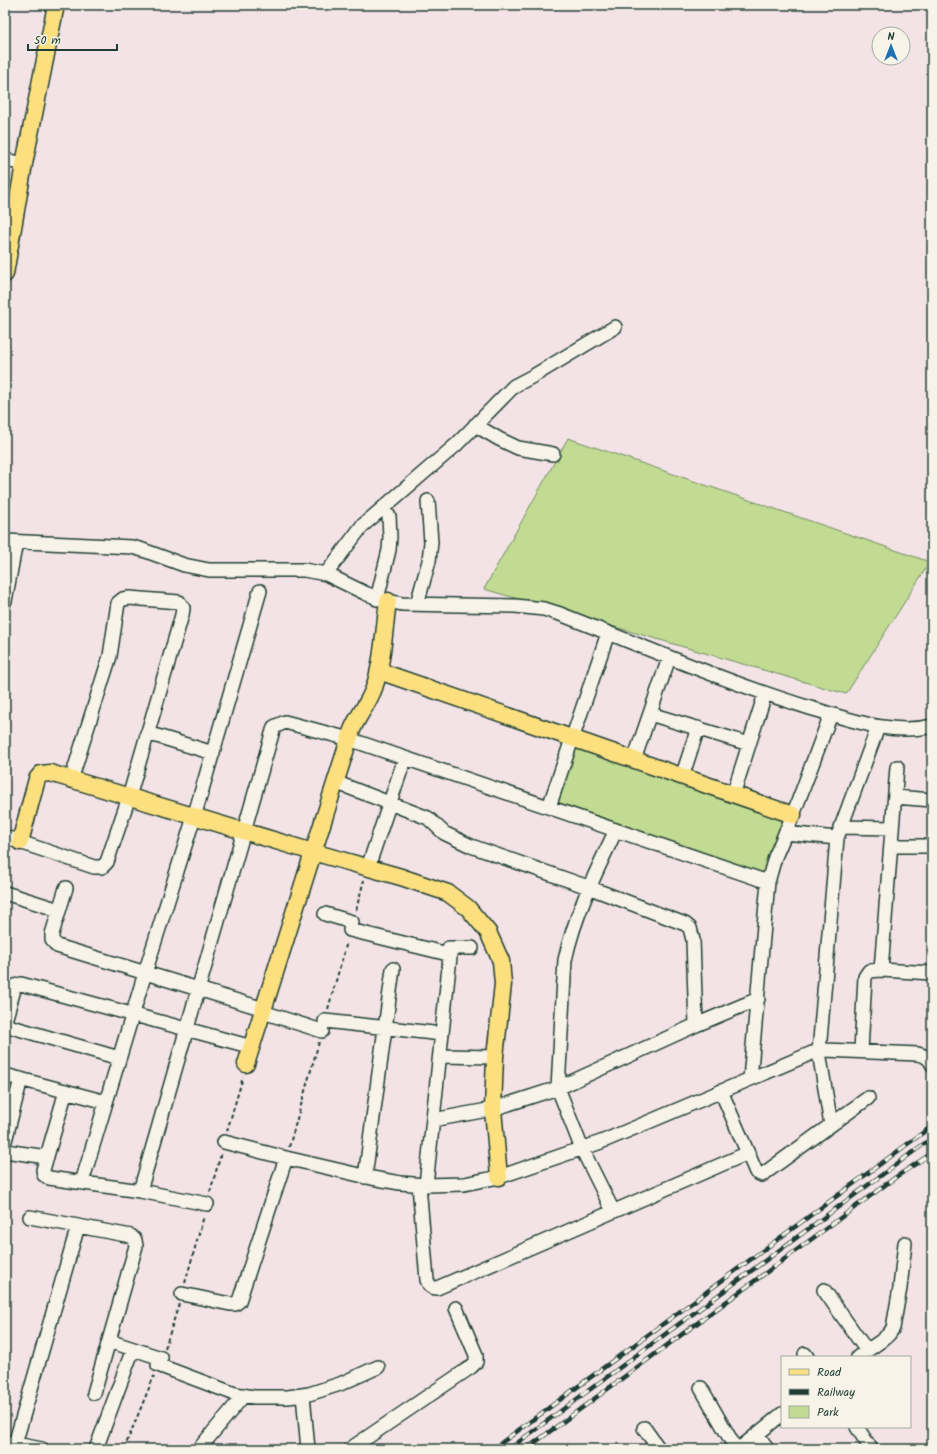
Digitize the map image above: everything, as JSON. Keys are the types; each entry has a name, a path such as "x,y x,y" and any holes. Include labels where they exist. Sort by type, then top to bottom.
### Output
{"main road":[{"path":"5,274 24,164 56,5"},
{"path":"246,1064 349,739 356,720 370,698 379,671 383,600"},
{"path":"379,671 793,815"},
{"path":"12,839 37,779 41,774 50,773 194,817 402,877 448,893 468,908 488,932 501,962 503,984 495,1057 493,1110 499,1177"}],"street":[{"path":"5,160 24,164"},
{"path":"326,574 362,526 456,445 514,386 615,327"},
{"path":"475,425 518,448 553,454"},
{"path":"416,604 429,561 431,542 428,501"},
{"path":"383,600 390,537 389,516"},
{"path":"5,601 11,541 132,547 184,565 209,570 304,570 326,574 383,600 416,604 515,606 544,609 765,694 831,714 878,727 926,728 932,726"},
{"path":"82,1182 144,973 194,817 260,591"},
{"path":"12,839 94,867 102,867 108,862 182,615 183,608 179,602 129,598 122,599 118,603 110,656 71,780"},
{"path":"549,807 608,633"},
{"path":"634,760 669,658"},
{"path":"733,795 765,694"},
{"path":"650,714 749,744"},
{"path":"750,1079 768,882 775,857 793,815 831,714"},
{"path":"140,1191 274,728 285,722 349,739 768,882"},
{"path":"831,1125 819,1052 839,833 878,727"},
{"path":"682,777 698,728"},
{"path":"147,733 213,753"},
{"path":"368,867 405,758"},
{"path":"881,970 897,767"},
{"path":"335,782 390,802 428,818 444,833 471,846 685,924 690,928 693,940 696,1025"},
{"path":"895,796 932,800"},
{"path":"785,833 839,833 892,828"},
{"path":"613,1211 582,1149 558,1088 565,960 568,945 588,888 616,830"},
{"path":"891,846 932,846"},
{"path":"66,888 52,934 52,940 57,946 263,1010 323,1026 385,1028 442,1034"},
{"path":"5,893 59,910"},
{"path":"325,914 351,926 448,954"},
{"path":"472,948 449,948 448,954 450,962 433,1120 422,1185 427,1280 429,1286 432,1288 437,1288 748,1153"},
{"path":"365,1177 394,969"},
{"path":"861,1051 865,977 869,971 881,970 932,973"},
{"path":"5,1021 15,986 22,984 252,1047"},
{"path":"433,1120 493,1110 558,1088 696,1025 758,999"},
{"path":"5,1025 119,1058"},
{"path":"224,1142 365,1177 400,1184 464,1184 499,1177 582,1149 798,1058 825,1050 918,1054 927,1057 932,1064"},
{"path":"440,1056 495,1057"},
{"path":"5,1074 106,1102"},
{"path":"5,1140 21,1079"},
{"path":"66,1091 43,1170 44,1175 49,1178 140,1191 207,1204"},
{"path":"721,1091 756,1172 762,1175 868,1098"},
{"path":"5,1151 47,1157"},
{"path":"182,1294 230,1304 235,1304 239,1301 286,1158"},
{"path":"30,1217 131,1236 135,1240 136,1246 94,1393"},
{"path":"42,1449 10,1443 78,1226"},
{"path":"824,1290 863,1354 889,1334 893,1328 900,1288 905,1243"},
{"path":"350,1449 471,1368 476,1362 476,1355 456,1308"},
{"path":"109,1341 133,1349 235,1394 254,1397 288,1397 309,1394 340,1384 378,1366"},
{"path":"96,1449 133,1349"},
{"path":"701,1388 737,1449 781,1415"},
{"path":"199,1449 244,1395"},
{"path":"304,1395 308,1449"},
{"path":"644,1428 659,1449"},
{"path":"858,1428 870,1449"},
{"path":"758,1434 767,1449"}],"path":[{"path":"124,1449 168,1342 246,1064"}],"green space":[{"path":"568,438 930,562 846,694 484,589"},
{"path":"572,738 793,815 768,882 549,807"}],"railway":[{"path":"493,1449 932,1126"},
{"path":"509,1449 932,1138"},
{"path":"526,1449 896,1177 932,1153"}]}
